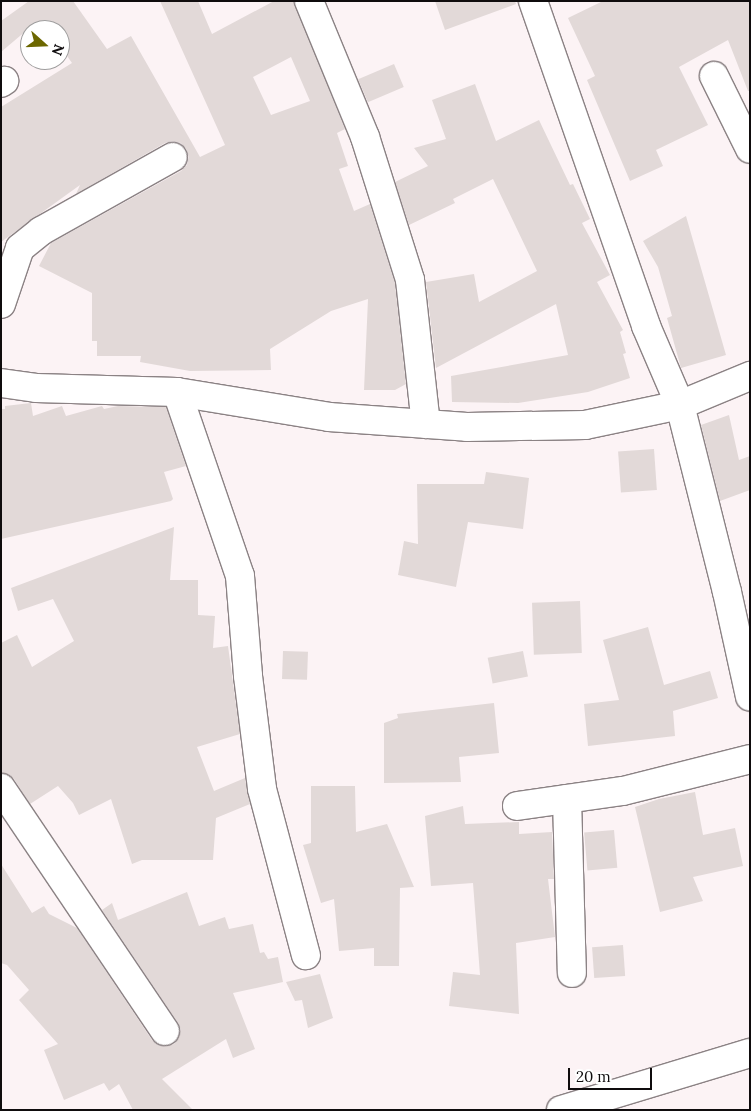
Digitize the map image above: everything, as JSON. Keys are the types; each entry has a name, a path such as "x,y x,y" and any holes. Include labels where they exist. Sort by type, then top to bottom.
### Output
{"street":[{"path":"309,1 365,137 410,280 426,424"},
{"path":"533,1 646,326 680,405 727,592 750,698"},
{"path":"714,76 750,149"},
{"path":"1,304 20,248 41,231 173,157"},
{"path":"1,383 36,388 177,392 330,417 467,427 585,425 680,405 750,376"},
{"path":"177,392 240,576 248,676 262,789 306,955"},
{"path":"517,806 623,791 750,759"},
{"path":"1,788 165,1031"},
{"path":"567,799 572,973"},
{"path":"562,1110 750,1053"}],"building":[{"path":"29,1 73,1 107,49 131,36 200,157 225,145 160,1 198,1 212,34 274,1 294,1 345,129 337,133 348,166 339,169 354,211 370,204 395,283 406,384 395,390 364,390 368,299 331,311 270,349 271,370 190,371 140,362 141,356 97,356 97,341 92,341 92,293 39,266 51,243 181,171 187,165 189,157 181,143 173,141 165,143 76,194 80,185 1,242 1,107 61,70 70,70 70,64 72,63 70,60 70,20 20,20 20,36 1,52 1,21","holes":["291,57 310,101 271,115 253,77"]},
{"path":"435,1 515,1 516,4 445,30"},
{"path":"603,1 750,1 750,91 748,91 728,40 679,67 708,125 656,150 663,166 630,181 587,80 595,76 568,18"},
{"path":"394,64 404,87 368,102 358,79"},
{"path":"475,84 496,141 539,120 570,185 573,184 590,219 582,223 610,275 597,282 623,330 620,332 626,353 623,354 630,378 588,392 518,403 452,402 451,376 568,355 556,304 436,368 426,282 474,274 479,302 537,271 493,179 453,199 455,203 409,225 395,182 428,166 414,148 446,139 432,100"},
{"path":"686,216 726,355 681,368 667,318 672,316 658,267 643,241"},
{"path":"31,403 33,416 62,406 66,416 102,406 104,409 118,406 166,407 186,466 164,472 173,499 1,539 1,409 5,409 5,406"},
{"path":"729,415 739,460 750,456 750,490 720,501 701,425"},
{"path":"654,449 657,490 621,492 618,452"},
{"path":"486,472 529,478 523,529 468,522 456,587 398,575 404,541 418,544 417,484 484,484"},
{"path":"174,527 170,580 198,580 198,615 215,616 213,648 228,646 240,734 197,747 214,791 245,778 250,804 216,818 213,860 142,860 132,864 111,799 79,815 73,803 58,786 30,804 14,779 1,773 1,643 17,635 32,667 74,641 53,599 18,611 11,588"},
{"path":"580,601 582,653 534,655 532,603"},
{"path":"648,627 664,685 710,671 718,698 673,711 675,736 588,746 584,704 619,700 603,640"},
{"path":"283,651 308,652 307,680 282,679"},
{"path":"523,651 528,677 493,683 488,658"},
{"path":"494,703 499,753 459,757 461,782 384,783 384,723 398,718 397,714"},
{"path":"311,786 355,786 356,832 387,824 414,887 400,888 399,966 374,966 374,948 339,951 334,899 321,903 303,845 311,843"},
{"path":"695,792 703,835 735,828 743,866 693,877 703,901 660,912 635,807 659,799"},
{"path":"463,806 465,824 519,822 519,834 552,832 554,879 548,879 555,937 516,943 519,1014 449,1006 453,972 480,975 473,883 431,886 425,816"},
{"path":"614,830 617,868 587,870 584,833"},
{"path":"1,864 32,913 44,906 49,914 77,928 152,1040 159,1045 167,1046 174,1044 181,1030 102,910 112,903 118,920 187,892 199,926 225,917 229,929 253,924 260,953 264,952 268,959 278,957 283,982 233,993 255,1049 233,1058 226,1039 162,1079 193,1110 133,1110 119,1084 109,1091 104,1083 64,1100 44,1050 58,1044 19,1000 29,990 7,965 1,963"},
{"path":"623,945 625,976 594,978 592,947"},
{"path":"320,974 333,1018 308,1028 302,1000 295,1001 286,982"}]}
